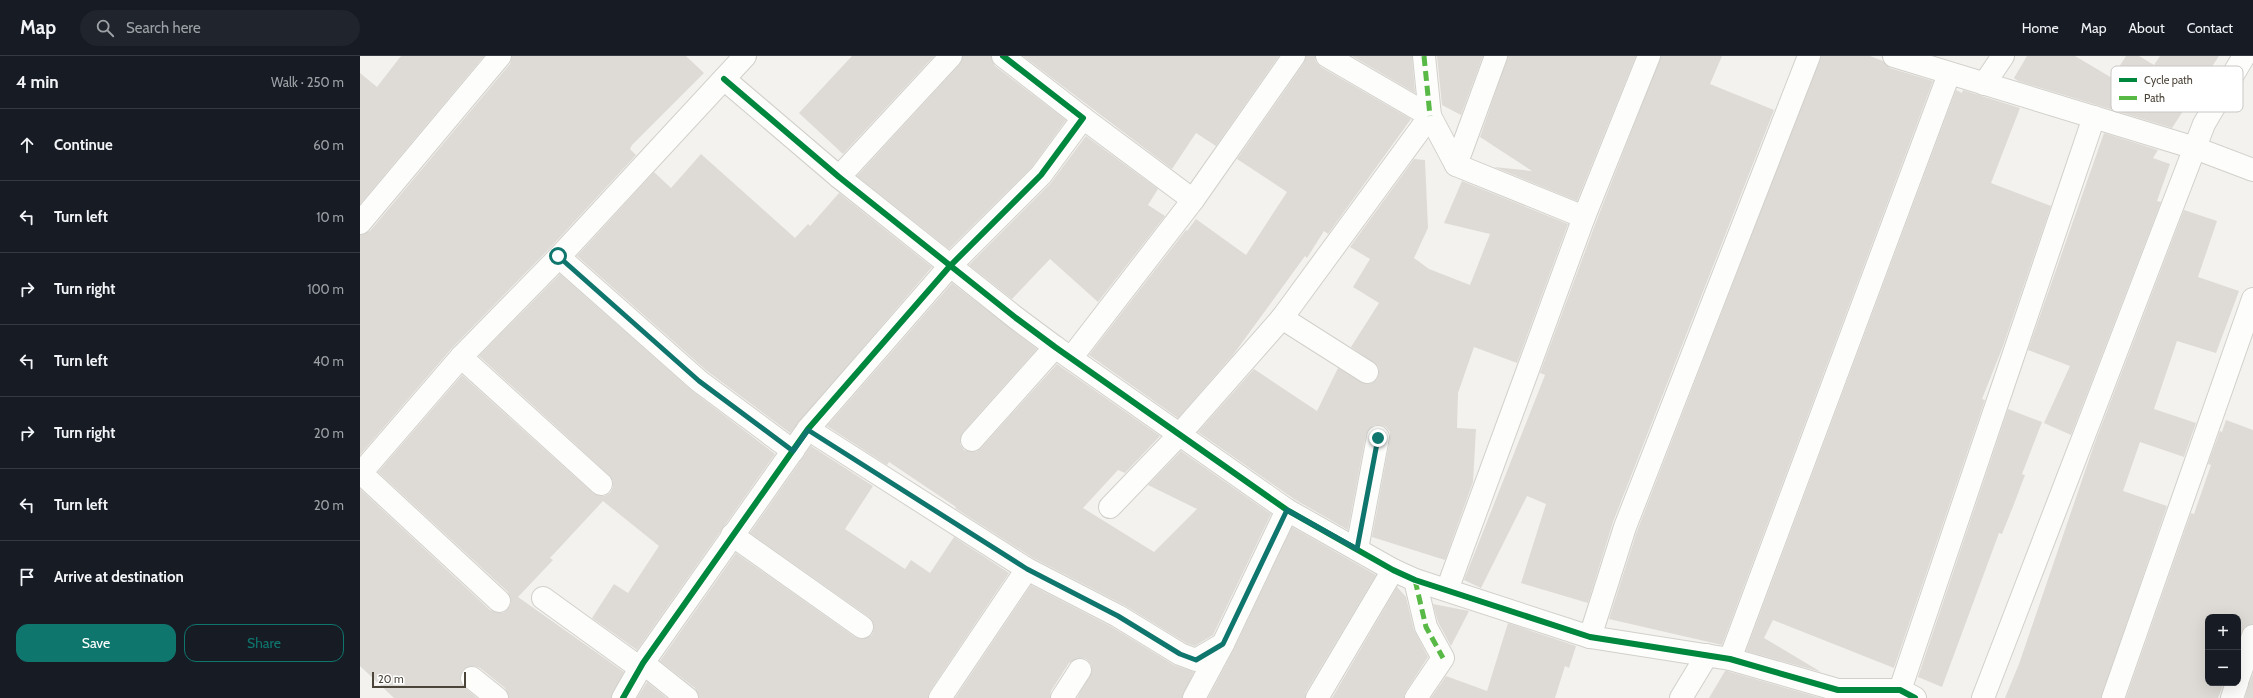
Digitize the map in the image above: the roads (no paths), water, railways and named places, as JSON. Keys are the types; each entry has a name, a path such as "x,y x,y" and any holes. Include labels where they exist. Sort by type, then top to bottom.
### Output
{"street":[{"path":"360,223 500,56"},
{"path":"499,602 360,473 461,357 558,256 745,56"},
{"path":"839,177 951,56"},
{"path":"1003,56 1193,200"},
{"path":"972,440 1063,353 1193,200 1294,56"},
{"path":"1327,56 1430,116"},
{"path":"1424,56 1430,116 1456,165 1584,217"},
{"path":"1456,165 1496,56"},
{"path":"1447,590 1584,217 1649,56"},
{"path":"1590,637 1625,527 1809,56"},
{"path":"1894,56 2195,148 2253,170"},
{"path":"1984,84 2003,56"},
{"path":"2238,66 2244,56"},
{"path":"1730,659 1949,74"},
{"path":"724,79 839,177 950,266 1063,353 1287,510 1392,570 1415,580 1590,637 1730,659 1835,694 1907,694 2094,117"},
{"path":"1983,698 2204,124 2211,112"},
{"path":"1110,507 1179,435 1282,318 1430,116"},
{"path":"622,698 642,665 732,535 808,430 950,266 1041,175 1083,118"},
{"path":"558,256 699,381 793,451"},
{"path":"2113,698 2253,300"},
{"path":"1282,318 1367,372"},
{"path":"461,357 601,484"},
{"path":"808,430 1027,569 1118,616 1180,654 1196,660 1223,644"},
{"path":"1357,549 1378,438"},
{"path":"1194,698 1223,644 1287,510"},
{"path":"732,535 862,627"},
{"path":"940,698 1027,569"},
{"path":"1317,698 1392,570"},
{"path":"1415,580 1426,627 1443,658 1416,698"},
{"path":"543,598 642,665 687,698"},
{"path":"2241,670 2253,636"},
{"path":"1681,698 1707,655"},
{"path":"1062,698 1080,670"},
{"path":"472,678 497,698"},
{"path":"2232,698 2236,686"}]}
